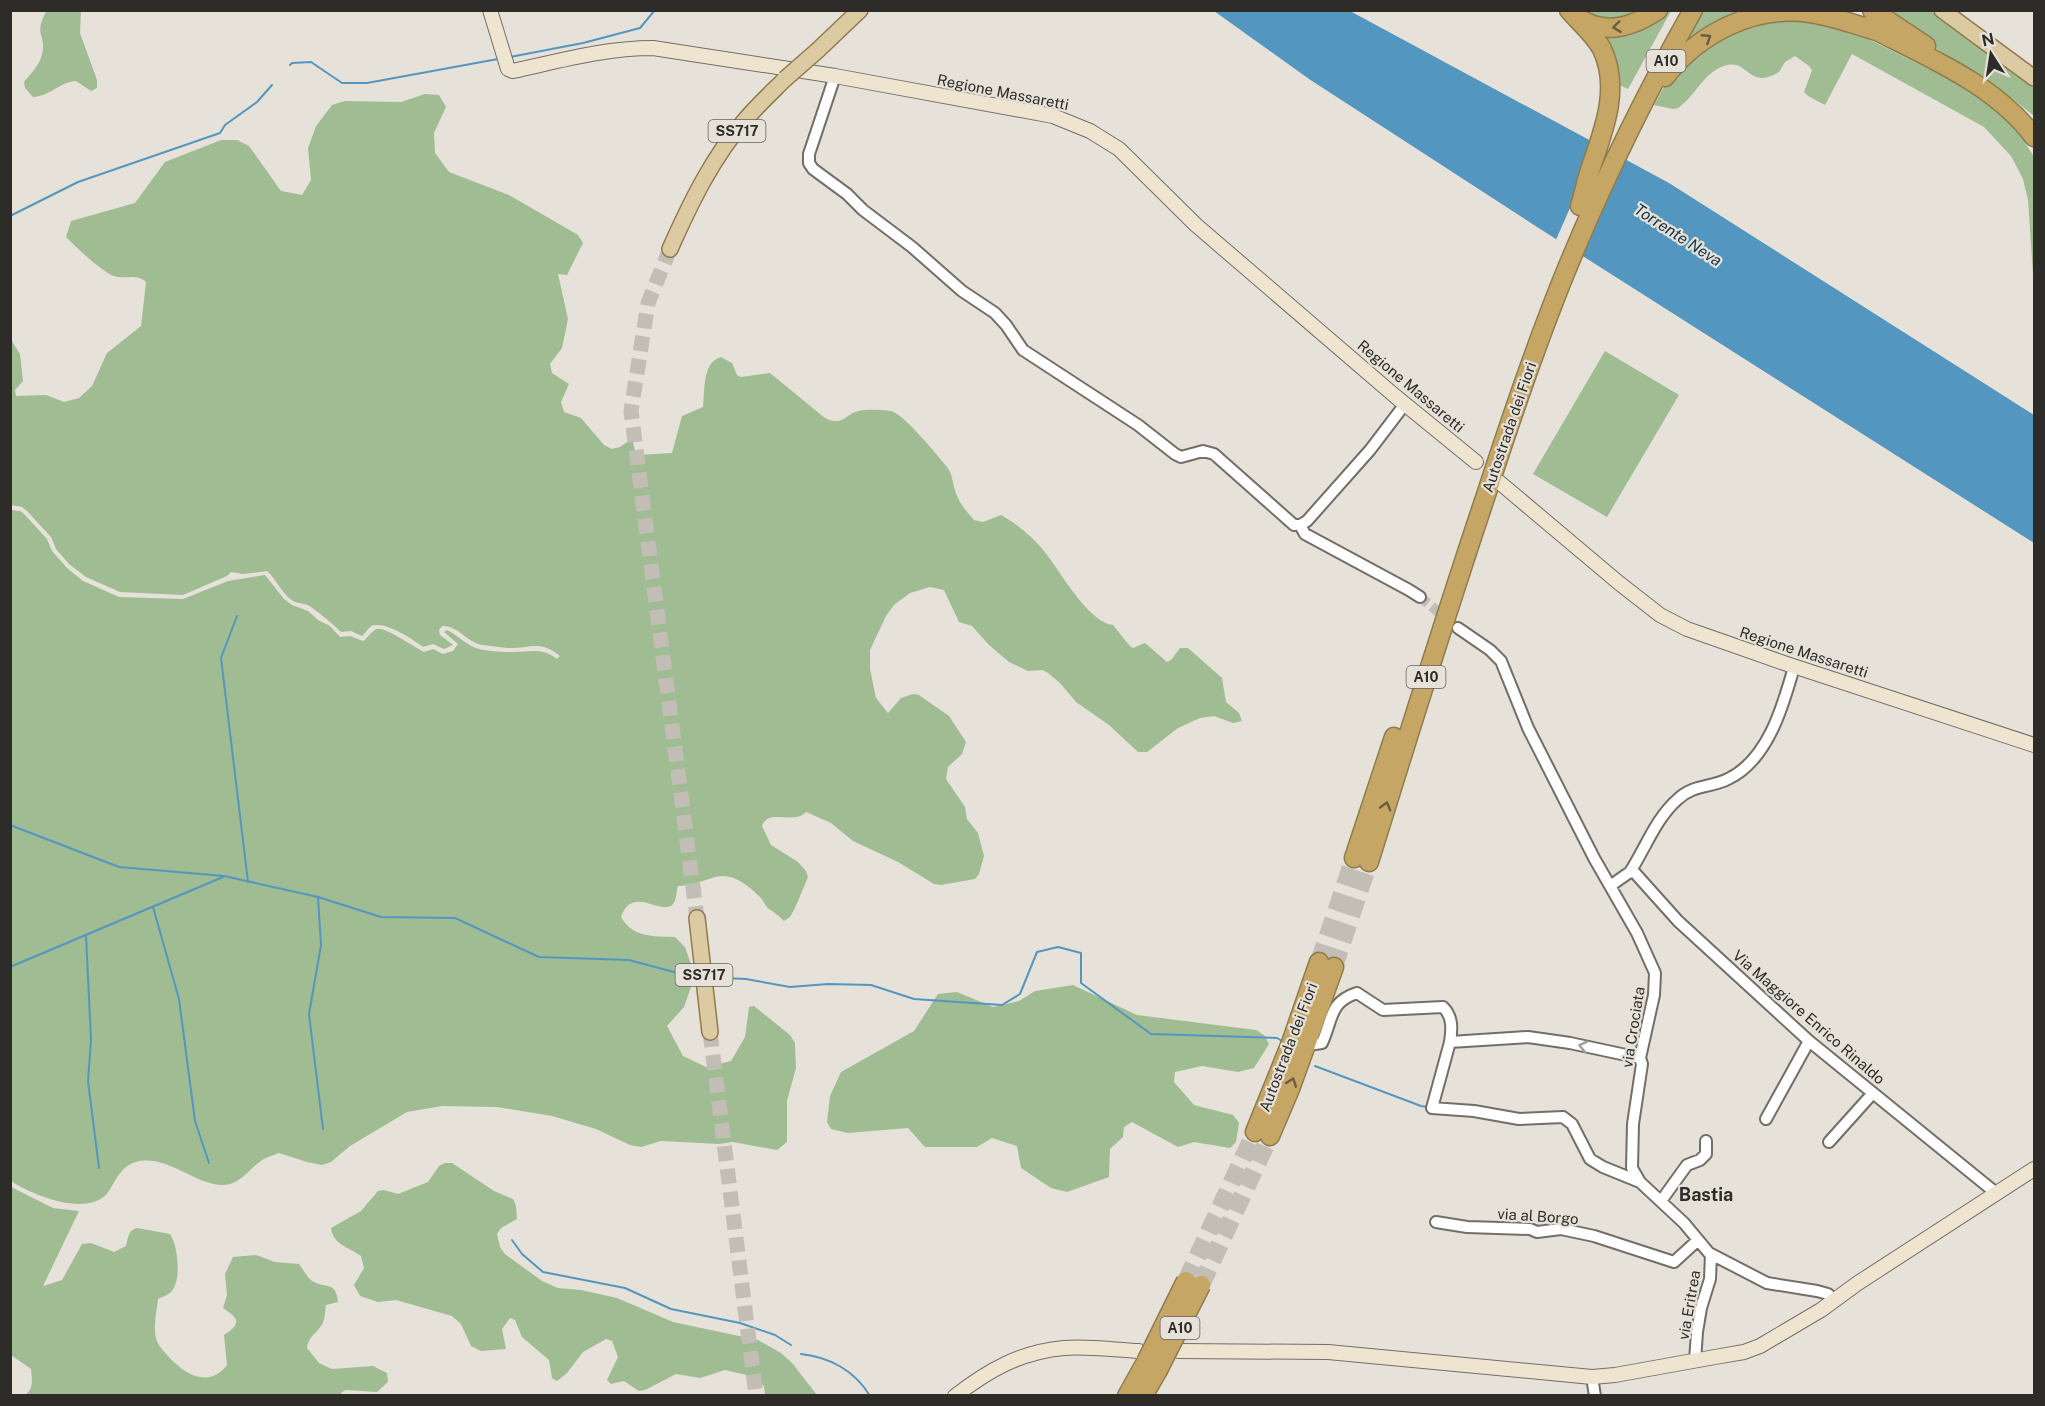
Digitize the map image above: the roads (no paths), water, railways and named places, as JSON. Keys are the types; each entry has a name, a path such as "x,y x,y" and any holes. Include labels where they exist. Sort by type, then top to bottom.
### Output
{"highway":[{"path":"1572,14 1596,26 1612,28 1635,23 1658,10"},
{"name":"Autostrada dei Fiori","path":"1515,388 1680,10"},
{"name":"Autostrada dei Fiori","path":"1362,860 1406,741 1551,276 1580,206 1693,10"},
{"path":"1836,10 1951,70 1989,93 2009,108 2034,137"},
{"path":"1872,10 1931,49 1951,70"},
{"path":"1635,109 1682,57 1719,31 1743,20 1768,14 1798,12 1821,15 1877,31"},
{"path":"1572,14 1596,39 1601,48 1608,66 1610,93 1606,125 1589,172 1580,206"},
{"name":"Autostrada dei Fiori","path":"1263,1134 1291,1043 1327,965"},
{"name":"A10","path":"1127,1395 1193,1283"},
{"name":"A10","path":"1143,1395 1148,1361"}],"main road":[{"name":"SS717","path":"670,249 693,199 722,151 744,121 785,79 860,10"},
{"path":"1942,10 2034,78"},
{"name":"SS717","path":"697,918 710,1032"}],"street":[{"name":"Regione Massaretti","path":"490,10 507,62 627,48 653,48 835,76 1053,116 1090,131 1119,149 1196,225 1476,462"},
{"path":"835,76 809,154 809,163 813,169 912,246 962,291 995,313 1023,350 1138,425 1175,454 1181,457 1203,452 1214,454 1294,525 1307,521 1370,450 1405,404"},
{"name":"Regione Massaretti","path":"1499,482 1619,583 1660,615 1687,629 1794,667 2034,745"},
{"path":"1300,525 1305,534 1420,597"},
{"name":"via Crociata","path":"1458,628 1490,650 1501,661 1528,728 1564,801 1637,933 1655,973 1654,995 1640,1058 1642,1064 1633,1124 1632,1168 1640,1182"},
{"path":"1610,886 1630,872 1662,816 1676,800 1688,790 1730,778 1753,759 1767,740 1794,667"},
{"name":"Via Maggiore Enrico Rinaldo","path":"1630,872 1635,873 1677,921 1809,1041 1996,1194"},
{"path":"1315,1044 1322,1042 1337,1004 1345,997 1357,993 1383,1010 1443,1007 1449,1013 1452,1029 1432,1108 1474,1111 1519,1119 1563,1117 1572,1124 1590,1159 1603,1167 1640,1182 1684,1223 1711,1254 1767,1282 1817,1291 1828,1294 1834,1300"},
{"path":"1450,1042 1528,1037 1570,1043 1640,1058"},
{"path":"1766,1119 1809,1041"},
{"path":"1829,1142 1873,1093"},
{"path":"1660,1201 1687,1166 1700,1160 1706,1154 1706,1141"},
{"path":"1178,1351 1328,1352 1592,1377 1616,1375 1744,1352 1760,1346 1834,1300 2034,1169"},
{"name":"via al Borgo","path":"1436,1222 1467,1227 1530,1229 1537,1232 1561,1229 1594,1236 1674,1262 1698,1240"},
{"name":"via Eritrea","path":"1695,1361 1701,1308 1710,1279 1711,1254"},
{"path":"955,1395 983,1374 1019,1358 1042,1351 1067,1348 1148,1361"},
{"path":"1592,1377 1595,1395"}],"water":[{"name":"Torrente Neva","path":"1214,11 1350,11 1669,183 2034,415 2034,543 1537,227 1309,79"}],"waterway":[{"path":"510,57 583,43 640,28 655,10"},
{"path":"290,65 311,62 342,83 367,83 498,59"},
{"path":"10,216 78,182 220,133 225,125 257,102 272,85"},
{"path":"237,616 221,658 248,882"},
{"path":"10,825 119,867 224,876 318,897 381,917 455,918 539,957 629,960 696,976"},
{"path":"10,967 223,877"},
{"path":"318,897 321,945 309,1014 323,1129"},
{"path":"153,907 179,999 195,1121 209,1163"},
{"path":"86,936 91,1040 88,1081 99,1168"},
{"path":"723,978 746,979 790,987 828,984 871,985 914,999 1002,1005 1020,994 1037,952 1058,947 1081,953 1081,983 1151,1034 1277,1038 1282,1041"},
{"path":"1315,1066 1427,1107"},
{"path":"512,1240 522,1254 543,1272 625,1288 671,1309 740,1323 775,1335 791,1345"},
{"path":"801,1354 822,1358 841,1367 857,1379 870,1396"}],"tunnel":[{"path":"670,249 648,303 631,411 697,918"},
{"path":"1420,597 1458,628"},
{"path":"1319,962 1354,858"},
{"path":"1334,967 1369,862"},
{"path":"710,1032 756,1396"},
{"path":"1186,1281 1255,1132"},
{"path":"1201,1285 1270,1136"}],"district":[{"name":"Bastia","path":"1706,1194"}]}
